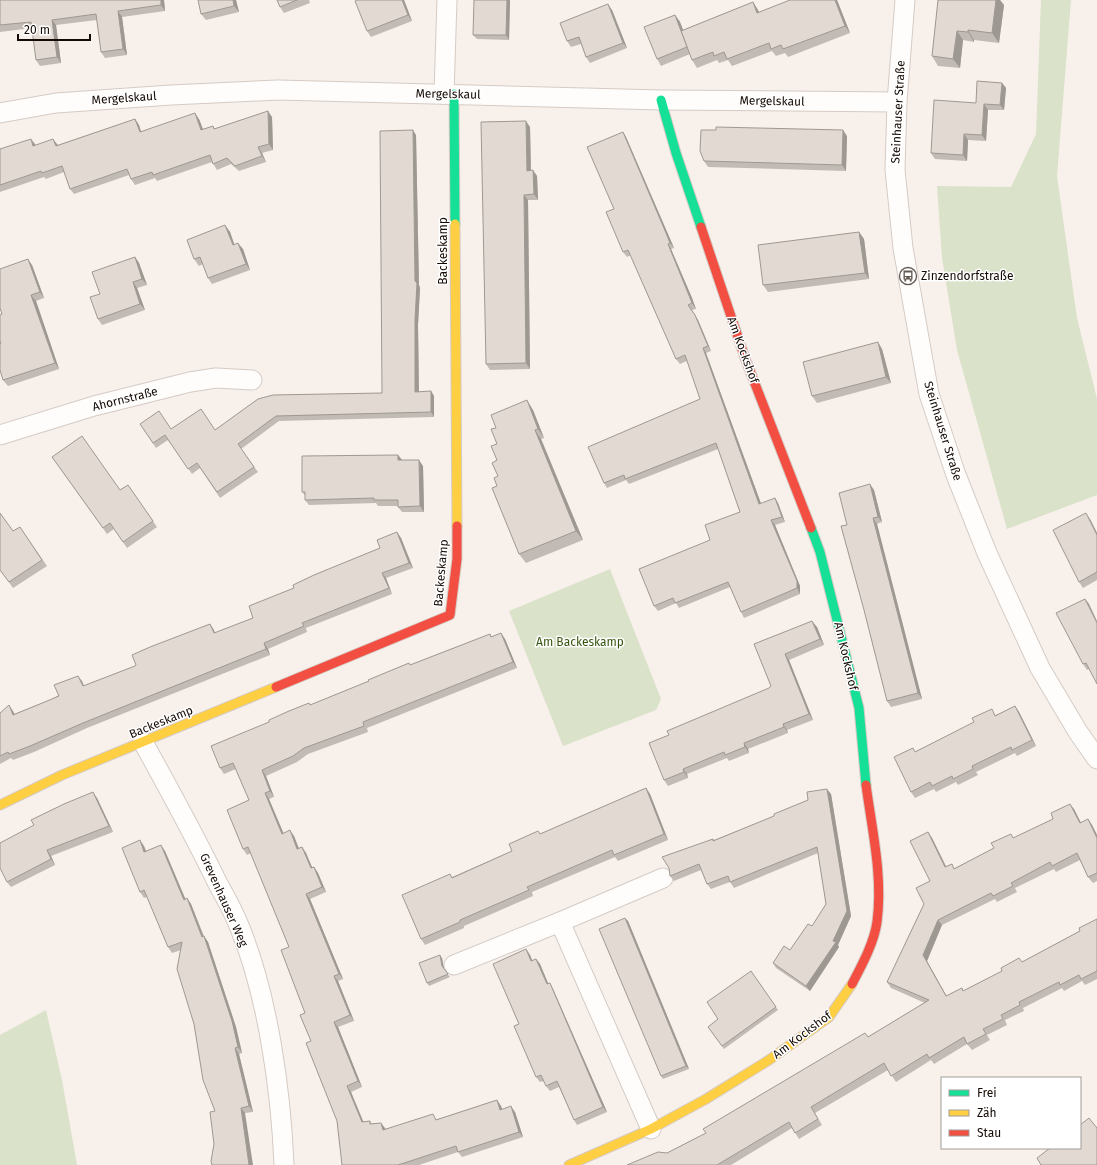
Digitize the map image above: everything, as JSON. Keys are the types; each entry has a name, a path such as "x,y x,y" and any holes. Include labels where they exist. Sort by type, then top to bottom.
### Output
{"street":[{"path":"447,0 449,94"},
{"name":"Steinhauser Straße","path":"905,0 897,102 895,170 903,248 929,394 956,475 990,560 1040,668 1078,732 1097,759"},
{"name":"Mergelskaul","path":"0,113 56,103 220,92 278,90 661,100 897,102"},
{"name":"Backeskamp","path":"0,805 62,775 450,615 457,559 449,94"},
{"name":"Am Kockshof","path":"569,1165 651,1129 706,1099 769,1060 829,1017 849,991 865,959 877,923 879,881 862,755 859,708 820,552 745,358 676,153 661,100"},
{"name":"Ahornstraße","path":"0,434 94,406 190,382 216,378 252,380"},
{"name":"Grevenhauser Weg","path":"142,742 198,842 240,927 266,1018 282,1120 284,1165"},
{"path":"454,965 663,878"},
{"path":"560,922 651,1129"}],"green space":[{"path":"1041,0 1071,0 1057,176 1077,318 1097,399 1097,495 1007,529 957,350 942,258 937,186 1011,187 1036,134"},
{"name":"Am Backeskamp","path":"610,569 661,699 656,710 563,746 509,611"},
{"path":"46,1010 62,1080 77,1165 0,1165 0,1035"}],"building":[{"path":"0,0 161,0 161,5 118,11 123,49 101,52 96,14 52,20 57,57 36,60 31,22 0,25"},
{"path":"198,0 233,0 234,6 201,14"},
{"path":"277,0 297,0 280,7"},
{"path":"402,0 408,15 367,31 355,1"},
{"path":"474,0 507,0 506,35 473,35"},
{"path":"790,0 835,0 845,26 783,49 781,45 771,49 769,43 727,59 724,52 714,56 713,52 692,60 681,31 753,2 757,13"},
{"path":"938,0 996,0 992,33 968,30 968,32 957,31 953,59 932,56"},
{"path":"608,4 623,43 586,57 579,37 567,41 560,23"},
{"path":"675,15 687,47 657,59 644,27"},
{"path":"977,81 1002,83 1000,105 984,104 982,135 964,134 963,155 931,153 934,100 976,103"},
{"path":"268,111 269,144 258,147 262,156 235,166 227,158 213,164 210,155 153,175 152,172 131,179 127,169 70,189 62,166 42,173 41,171 0,185 0,149 31,139 33,146 53,139 56,146 135,119 140,132 195,113 201,130 213,126 214,129"},
{"path":"526,121 527,171 533,170 534,194 524,195 526,363 486,364 481,122"},
{"path":"716,127 843,130 842,165 704,161 700,151 701,130 716,130"},
{"path":"413,130 415,281 417,283 415,320 415,392 431,391 431,412 276,416 238,444 254,467 217,492 197,463 188,469 165,435 153,443 140,424 159,411 171,429 201,409 215,430 258,399 273,395 382,393 380,131"},
{"path":"623,132 670,243 668,244 692,303 688,305 695,315 708,346 703,348 759,504 775,498 782,517 771,520 797,581 797,588 741,612 728,582 675,603 673,598 654,606 639,569 710,540 705,525 740,512 716,443 625,479 624,475 604,483 588,447 700,399 685,355 676,359 628,250 623,252 606,212 614,209 587,147"},
{"path":"225,225 233,245 238,243 246,264 208,278 200,257 194,259 187,240"},
{"path":"859,232 865,273 763,285 758,245"},
{"path":"135,257 142,279 133,282 140,304 98,319 90,297 100,294 92,272"},
{"path":"28,259 40,292 31,295 55,363 3,380 0,370 0,315 2,314 0,308 0,269"},
{"path":"878,342 886,377 812,396 803,362"},
{"path":"527,400 538,429 535,430 576,531 519,554 492,488 497,486 494,478 498,476 492,463 497,460 491,446 497,444 491,429 496,428 491,415"},
{"path":"82,436 120,490 128,485 153,521 123,542 110,523 103,528 52,457"},
{"path":"398,455 398,460 419,460 420,506 398,507 398,500 374,500 374,498 305,500 305,492 302,492 302,456"},
{"path":"870,484 878,517 873,518 918,693 887,701 841,526 847,525 839,493"},
{"path":"0,513 13,531 20,527 42,560 9,582 0,570"},
{"path":"1086,513 1097,535 1097,572 1079,582 1053,530"},
{"path":"397,532 409,563 382,573 389,588 302,623 304,626 264,643 266,649 30,746 9,754 8,752 0,756 0,713 9,705 13,715 59,696 54,685 78,676 83,686 135,666 136,665 132,655 150,647 210,624 214,633 253,618 249,606 294,588 293,585 314,575 380,548 377,540"},
{"path":"1085,599 1097,623 1097,684 1086,663 1083,664 1056,613"},
{"path":"812,621 820,639 785,654 809,714 783,724 784,727 744,743 745,747 725,755 724,752 683,769 684,772 664,780 649,743 669,735 667,731 769,688 771,686 754,644"},
{"path":"501,633 513,662 363,722 364,726 304,748 293,756 262,770 270,791 265,793 282,834 290,830 297,849 302,847 311,868 314,867 322,887 306,894 339,974 334,976 350,1015 334,1022 358,1081 347,1086 362,1122 370,1121 370,1124 381,1123 383,1130 433,1114 436,1120 497,1100 500,1110 511,1106 519,1132 458,1152 456,1146 398,1165 342,1165 337,1121 306,1043 311,1041 300,1015 305,1013 281,950 289,947 248,847 243,849 227,810 249,800 233,763 220,768 211,746 269,722 269,720 289,711 309,703 310,705 409,663 410,665 490,634 491,637"},
{"path":"1015,706 1032,740 1012,750 1011,747 972,766 973,769 953,779 952,776 932,786 930,782 911,792 894,757 913,748 915,752 974,722 972,718 992,709 995,716"},
{"path":"646,788 664,834 614,855 612,850 527,887 529,890 421,939 402,895 450,874 452,878 512,851 509,844 538,831 540,834"},
{"path":"827,789 847,911 833,941 836,942 806,986 773,963 784,946 790,950 808,924 812,926 826,904 817,847 730,882 728,876 707,884 699,864 670,876 669,868 662,857 713,839 713,841 774,816 774,814 808,800 807,792"},
{"path":"93,792 109,826 47,850 51,859 7,882 0,868 0,843 34,825 31,820"},
{"path":"1070,804 1080,823 1088,819 1097,838 1097,873 1088,877 1077,853 1052,866 1050,862 1011,883 1013,886 993,896 991,893 938,920 923,955 946,996 962,988 963,991 1002,971 1001,968 1019,958 1022,962 1080,931 1079,928 1097,919 1097,971 1081,979 1079,975 1060,985 1059,982 1019,1002 1020,1005 1001,1015 1003,1019 983,1029 986,1034 967,1044 964,1037 929,1058 927,1054 891,1076 884,1063 811,1107 818,1119 795,1133 789,1122 717,1165 627,1165 658,1152 667,1153 706,1133 703,1129 865,1033 868,1037 929,1000 887,982 924,904 916,888 930,881 910,841 928,832 945,867 952,864 954,869 994,848 991,843 1011,834 1013,838 1053,819 1051,813"},
{"path":"140,840 144,852 161,845 184,900 187,898 202,937 204,936 232,1021 238,1047 235,1048 249,1106 241,1108 249,1165 212,1165 211,1161 214,1144 210,1112 215,1111 203,1080 194,1024 177,969 182,942 168,947 144,890 140,892 122,848"},
{"path":"625,918 686,1066 661,1076 599,929"},
{"path":"526,949 531,961 536,959 547,984 550,983 603,1107 574,1120 557,1081 546,1086 541,1075 536,1077 514,1026 519,1024 493,964"},
{"path":"440,955 442,966 448,974 427,983 419,963"},
{"path":"751,971 776,1007 722,1046 708,1027 718,1019 707,1002"},
{"path":"1089,1118 1097,1128 1097,1165 1041,1165 1037,1158 1049,1149 1081,1149 1081,1124"}],"traffic: fast":[{"path":"454,94 455,224"},
{"path":"661,100 676,153 701,227"},
{"path":"811,528 820,552 859,708 866,785"}],"traffic: slow":[{"path":"455,224 457,526"},
{"path":"0,805 62,775 276,687"},
{"path":"569,1165 651,1129 706,1099 769,1060 829,1017 852,984"}],"traffic: jam":[{"path":"701,227 745,358 811,528"},
{"path":"276,687 450,615 457,559 457,526"},
{"path":"852,984 867,954 877,922 879,888 878,870 866,785"}],"place":[{"name":"Zinzendorfstraße","path":"908,276"}]}
